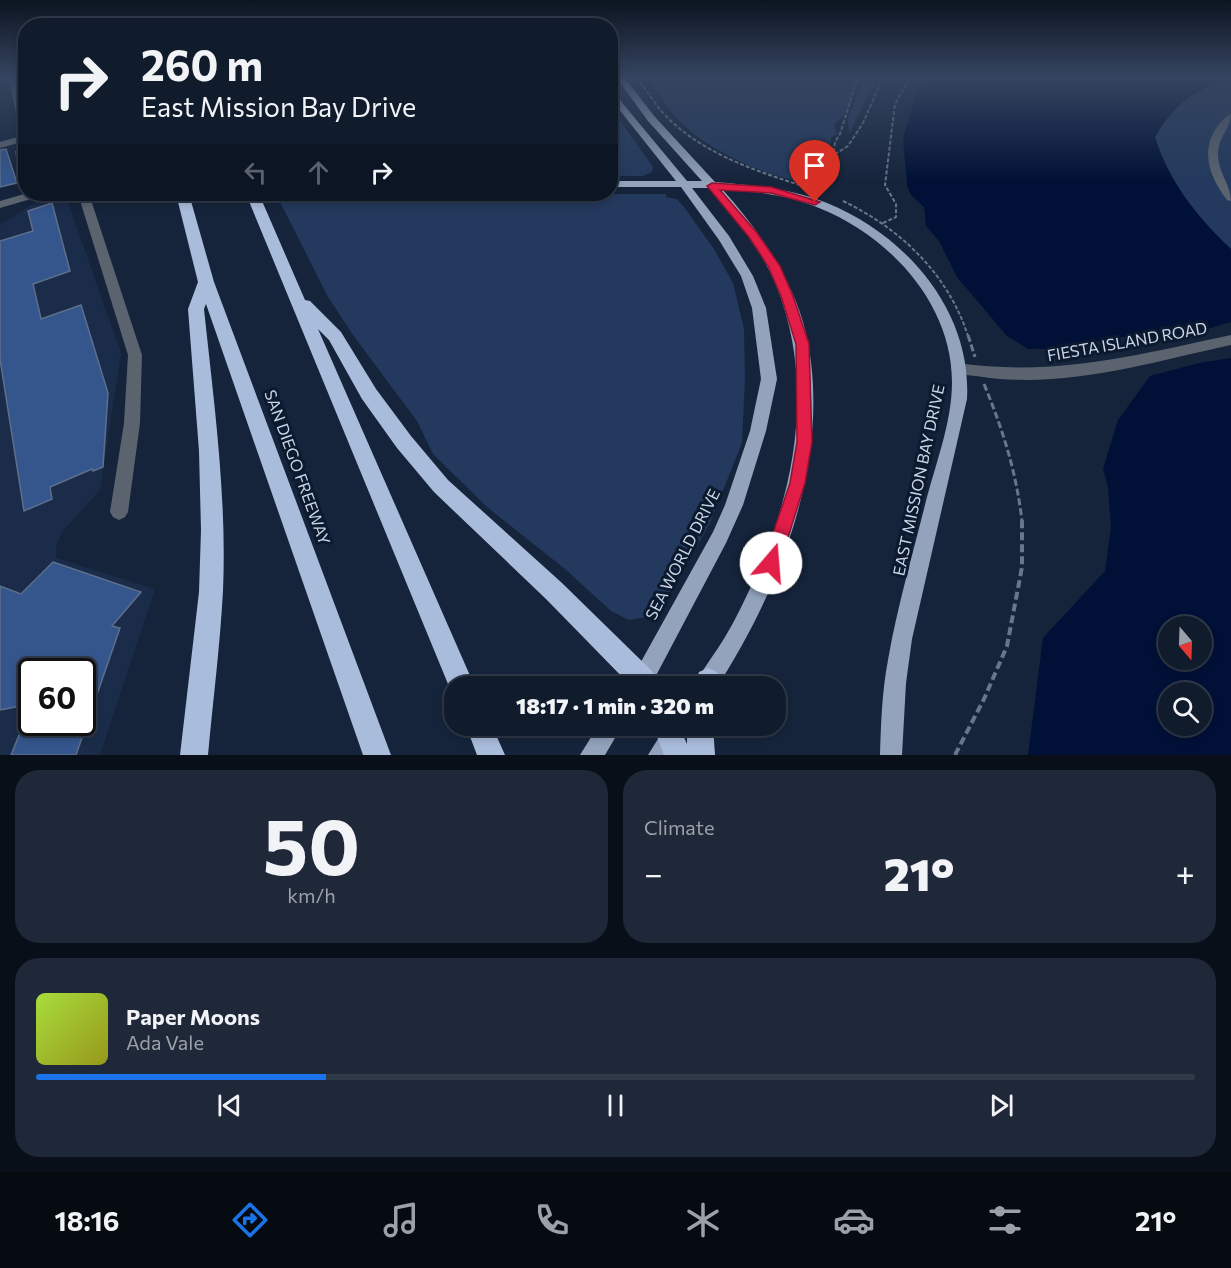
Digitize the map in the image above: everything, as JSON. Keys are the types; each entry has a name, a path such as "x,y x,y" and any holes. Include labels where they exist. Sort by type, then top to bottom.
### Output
{"highway":[{"name":"SAN DIEGO FREEWAY","path":"184,201 206,282 377,755"},
{"path":"255,201 457,676"},
{"path":"194,755 211,592 212,530 209,451 195,309 206,282"},
{"path":"298,299 335,336 369,394 404,442 441,486 554,591 634,676"},
{"path":"482,736 491,755"},
{"path":"700,736 701,755"}],"main road":[{"name":"SEA WORLD DRIVE","path":"627,112 684,184 724,239 747,276 759,308 769,379 758,431 734,505 720,537 648,676"},
{"path":"650,112 753,235 774,266 787,296 802,344 805,442 797,483 771,563 741,631 713,676"},
{"name":"EAST MISSION BAY DRIVE","path":"618,184 744,187 793,195 836,210 883,239 916,272 936,299 957,349 960,385 952,431 898,659 891,755"},
{"path":"591,755 604,736"}],"street":[{"path":"1231,117 1219,129 1212,148 1212,160 1217,178 1231,198"},
{"path":"0,145 18,140"},
{"path":"0,205 18,200"},
{"path":"85,201 135,355 132,423 119,512"},
{"name":"FIESTA ISLAND ROAD","path":"958,368 1003,376 1038,376 1118,363 1231,340"}],"path":[{"path":"847,112 835,141 838,152 833,163 813,189 811,169 838,152 848,146 868,112"},
{"path":"883,224 896,216 896,204 885,185 894,112"},
{"path":"956,755 1007,646 1022,567 1022,521 1017,480 1002,427 983,381"}],"shaded area":[{"path":"672,112 846,112 834,125 837,134 831,137 827,154 806,169 808,183 754,168 735,159 700,139"},
{"path":"850,112 860,112 849,134 848,117"},
{"path":"911,112 1173,112 1155,137 1176,184 1207,224 1231,249 1231,322 1178,338 1118,337 1060,349 1028,349 1007,336 957,277 939,241 926,226 924,207 911,195 907,185 903,139"},
{"path":"1231,112 1231,249 1195,211 1168,169 1155,137 1171,114"},
{"path":"618,118 653,167 652,172 643,176 618,176"},
{"path":"618,194 666,194 666,197 677,199 714,249 733,283 744,329 745,378 742,443 709,525 669,594 646,617 629,620 611,611 565,569 487,507 433,454 417,421 353,335 328,297 280,201 618,201"},
{"path":"38,201 67,201 121,353 100,490 62,532 56,546 56,558 155,589 100,755 0,755 0,225"},
{"path":"1231,358 1231,755 1028,755 1043,638 1105,571 1111,527 1108,487 1103,469 1118,420 1150,376 1199,363"}],"building":[{"path":"6,149 17,183 0,187 0,150"},
{"path":"52,203 70,271 33,284 41,319 81,305 108,393 103,467 93,471 92,469 50,487 52,499 24,511 0,359 0,241 33,231 28,211"},
{"path":"53,562 141,592 112,626 120,628 96,697 96,658 18,658 18,707 0,710 0,586 21,594"},
{"path":"19,736 83,736 76,755 11,755"}],"route":[{"path":"771,563 797,483 805,442 802,344 787,296 774,266 753,235 712,186 771,190 815,202"}]}
